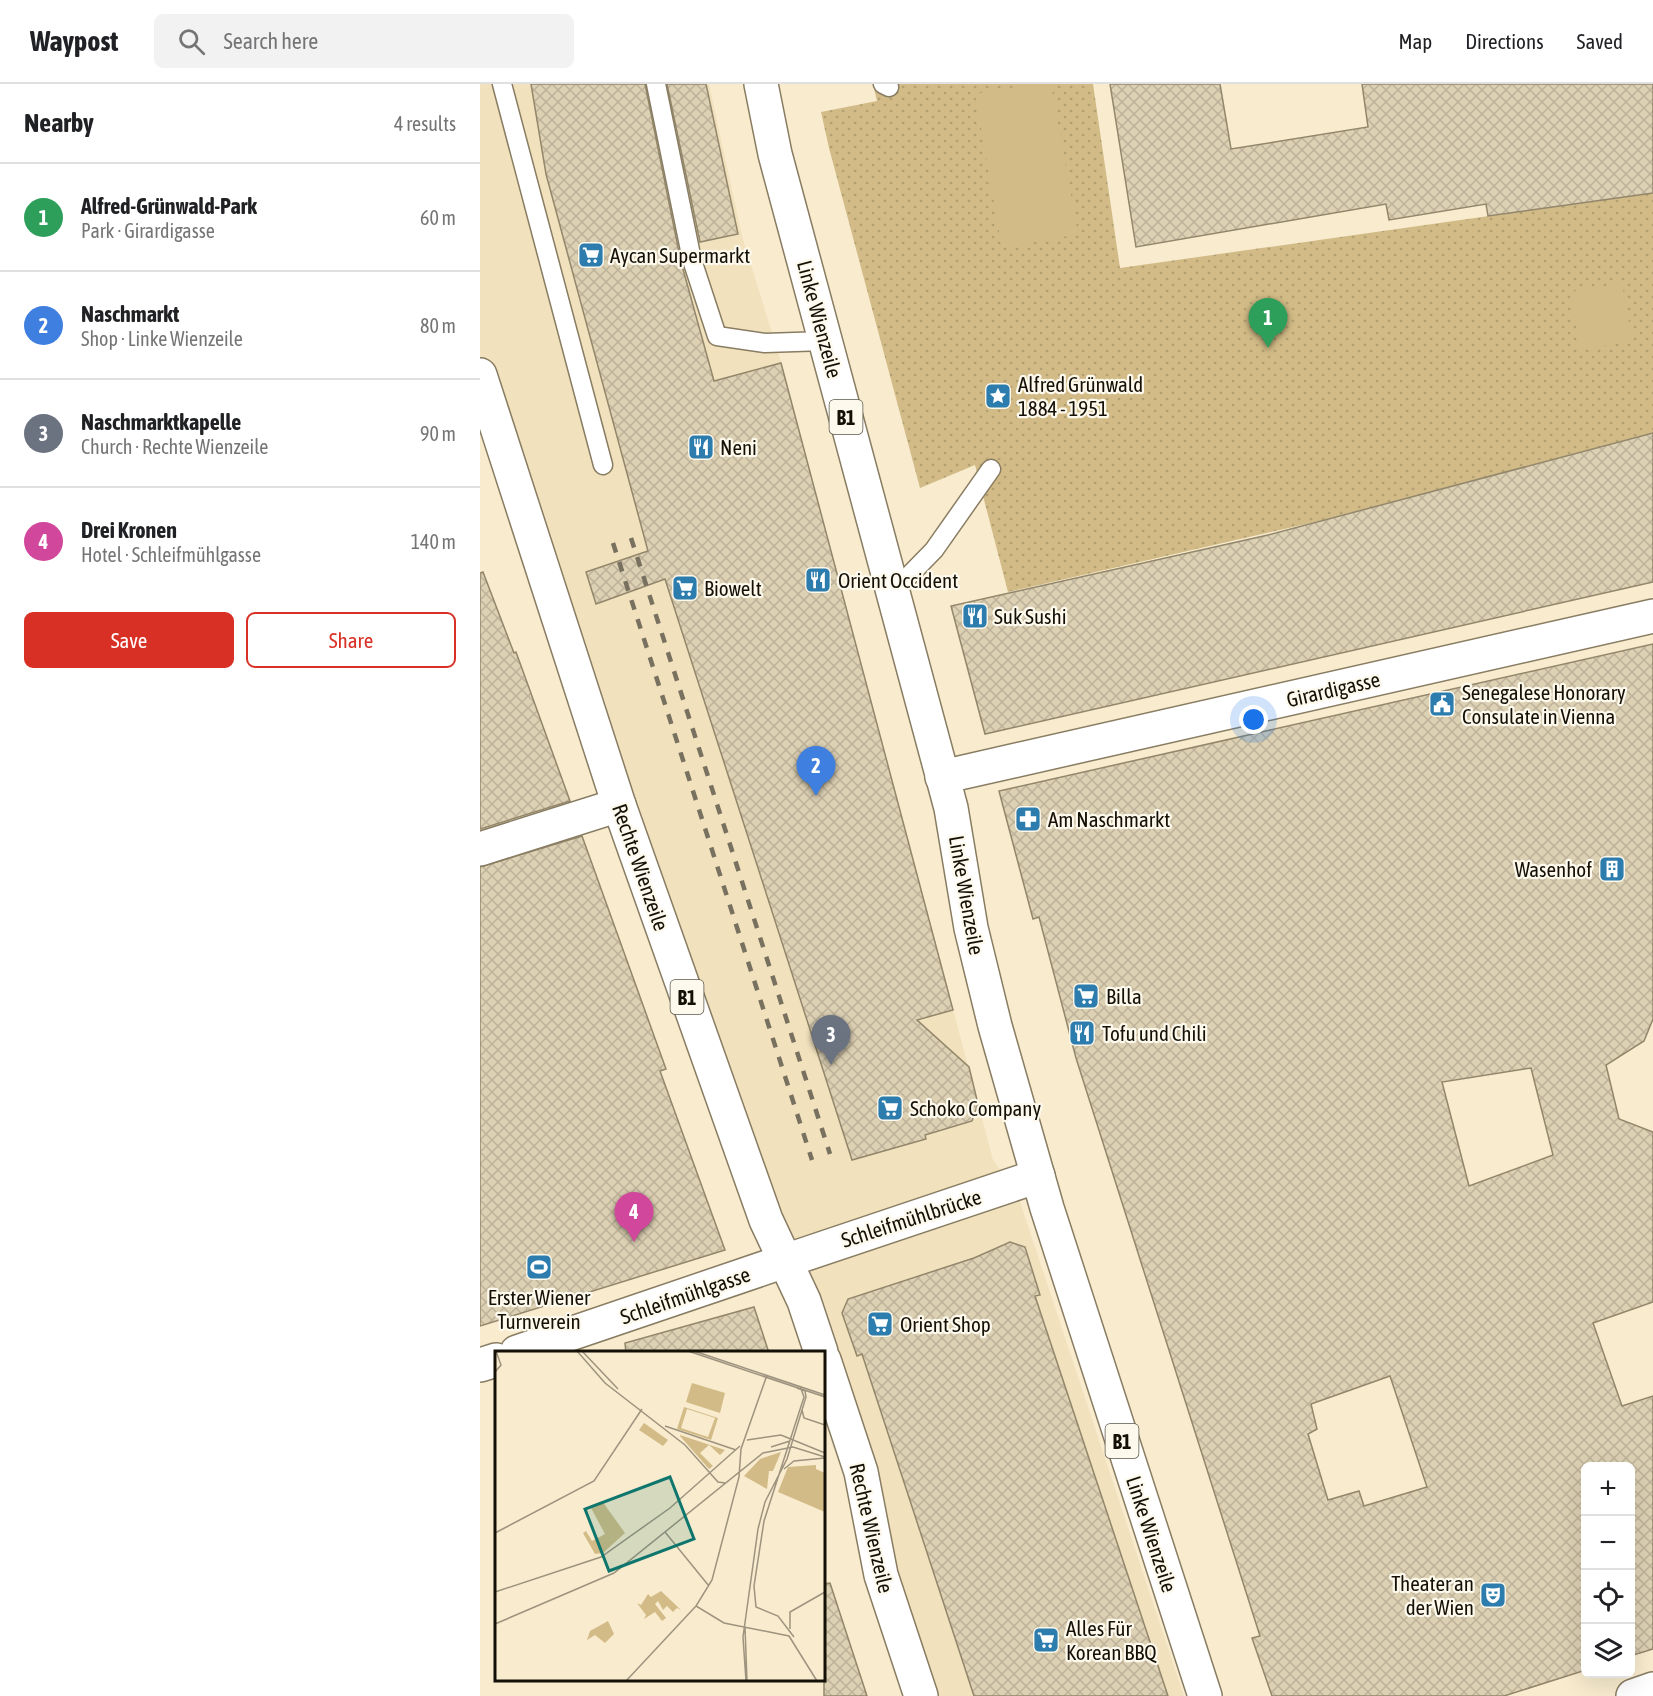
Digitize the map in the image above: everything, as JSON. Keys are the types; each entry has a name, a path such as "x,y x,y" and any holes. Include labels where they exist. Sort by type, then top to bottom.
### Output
{"main road":[{"name":"Linke Wienzeile","path":"761,84 775,154 942,777 958,843 977,957 1038,1176 1205,1696"},
{"name":"Rechte Wienzeile","path":"480,375 619,805 766,1220 804,1301 820,1351"},
{"name":"Girardigasse","path":"942,777 1653,616"},
{"path":"480,849 619,805"},
{"name":"Schleifmühlbrücke","path":"785,1261 1038,1176"},
{"name":"Schleifmühlgasse","path":"523,1351 785,1261"},
{"path":"480,1365 495,1360"},
{"name":"Rechte Wienzeile","path":"825,1363 861,1472 881,1575 921,1696"},
{"path":"1633,1696 1653,1689"}],"lane":[{"path":"502,84 603,465"},
{"path":"656,84 692,260 717,336 765,343 825,341"},
{"path":"893,592 934,550 991,469"}],"shaded area":[{"path":"480,84 709,84 742,236 781,362 993,1160 1017,1193 1184,1696 926,1696 825,1376 825,1351 817,1351 786,1252 480,359"},
{"path":"873,84 1093,84 1120,268 1653,193 1653,433 1315,522 1008,592 975,465 920,488 829,148 821,112 877,101"},
{"path":"1034,84 1051,84 1078,234 1002,248 975,94"},
{"path":"1622,283 1632,341 1580,350 1570,292"}],"building":[{"path":"531,84 645,84 681,262 714,381 781,363 953,1010 917,1020 969,1067 978,1104 972,1121 925,1135 926,1139 852,1160 665,579 596,604 586,572 648,551 546,174"},
{"path":"667,84 706,84 738,234 700,242"},
{"path":"1110,84 1220,84 1231,149 1368,127 1362,84 1653,84 1653,193 1488,216 1486,204 1389,220 1386,204 1136,247"},
{"path":"1653,433 1653,582 985,734 951,606 1268,535"},
{"path":"483,572 514,653 516,652 570,801 480,829 480,573"},
{"path":"1653,644 1653,1019 1644,1041 1606,1065 1619,1119 1653,1132 1653,1302 1593,1323 1622,1406 1653,1396 1653,1649 1635,1654 1635,1462 1581,1462 1581,1672 1504,1696 1272,1696 1252,1638 1260,1636 1076,1058 1039,917 1033,919 999,791","holes":["1531,1068 1553,1155 1469,1186 1442,1082","1390,1376 1427,1487 1364,1506 1359,1491 1328,1500 1308,1434 1317,1429 1311,1404"]},
{"path":"582,836 666,1069 660,1071 725,1250 480,1326 480,867"},
{"path":"1010,1242 1025,1247 1040,1295 1035,1296 1168,1696 974,1696 862,1354 857,1356 842,1313 848,1299 974,1258"},
{"path":"754,1307 768,1351 626,1351 625,1343"},
{"path":"830,1583 867,1696 824,1696 825,1584"}],"railway":[{"path":"631,538 830,1154"},
{"path":"613,543 812,1160"}],"place":[{"name":"Aycan Supermarkt","path":"591,255"},
{"name":"Alfred-Grünwald-Park","path":"1268,348"},
{"name":"Alfred Grünwald 1884 - 1951","path":"998,396"},
{"name":"Neni","path":"701,447"},
{"name":"Orient Occident","path":"818,580"},
{"name":"Biowelt","path":"685,588"},
{"name":"Suk Sushi","path":"975,616"},
{"name":"Senegalese Honorary Consulate in Vienna","path":"1442,704"},
{"name":"Naschmarkt","path":"816,796"},
{"name":"Am Naschmarkt","path":"1028,819"},
{"name":"Wasenhof","path":"1612,869"},
{"name":"Billa","path":"1086,996"},
{"name":"Tofu und Chili","path":"1082,1033"},
{"name":"Naschmarktkapelle","path":"831,1065"},
{"name":"Schoko Company","path":"890,1108"},
{"name":"Drei Kronen","path":"634,1242"},
{"name":"Erster Wiener Turnverein","path":"539,1267"},
{"name":"Orient Shop","path":"880,1324"},
{"name":"Theater an der Wien","path":"1493,1595"},
{"name":"Alles Für Korean BBQ","path":"1046,1640"}]}
